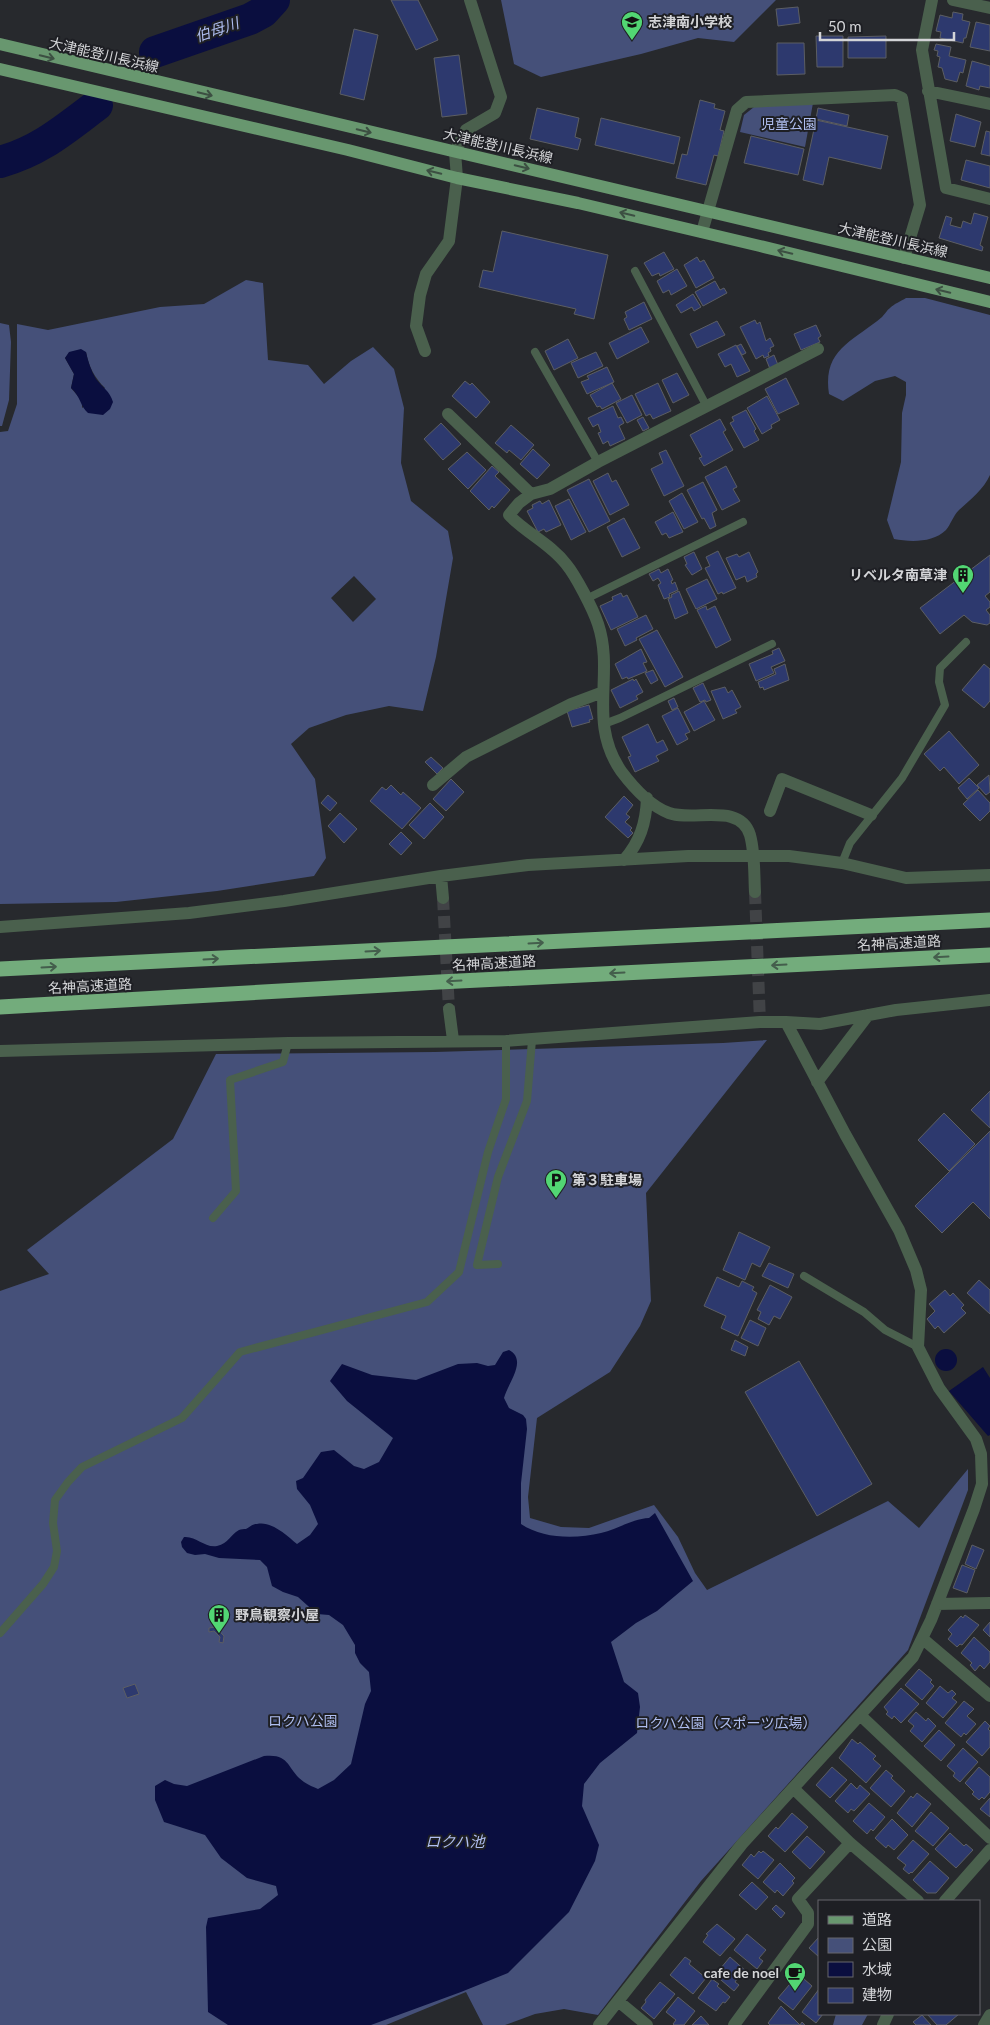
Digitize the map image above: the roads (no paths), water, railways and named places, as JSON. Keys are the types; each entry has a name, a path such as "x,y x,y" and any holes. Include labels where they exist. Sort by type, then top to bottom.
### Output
{"highway":[{"name":"名神高速道路","path":"0,970 990,920"},
{"name":"名神高速道路","path":"0,1007 990,955"}],"main road":[{"name":"大津能登川長浜線","path":"0,44 990,278"},
{"path":"0,69 348,150 457,178 578,203 702,232 990,302"}],"street":[{"path":"425,351 416,326 420,295 426,274 449,241 457,178 455,152 466,130 495,113 501,98 470,0"},
{"path":"932,0 922,50 946,188 990,199"},
{"path":"952,0 990,8"},
{"path":"928,91 990,104"},
{"path":"702,232 737,110 746,102 895,95 902,98 920,205 904,258"},
{"path":"755,892 750,835 738,819 725,815 677,815 658,808 622,771 609,750 604,724 604,662 598,623 566,563 509,514 531,494 550,489 598,462 818,349"},
{"path":"448,414 531,494"},
{"path":"433,785 466,757 570,704 603,692"},
{"path":"770,811 782,779 871,816"},
{"path":"624,860 641,835 646,817 647,798"},
{"path":"0,927 189,913 528,865 688,856 789,856 842,863 906,878 990,875"},
{"path":"440,876 442,898"},
{"path":"0,1051 288,1043 532,1040 760,1022 820,1024 931,1005 990,1000"},
{"path":"450,1009 453,1040"},
{"path":"817,1082 868,1015"},
{"path":"599,2025 742,1844 913,1657 923,1639 986,1480 985,1451 940,1388 918,1347 921,1290 916,1270 889,1210 817,1082 786,1022"},
{"path":"937,1604 990,1602"},
{"path":"923,1639 988,1691"},
{"path":"860,1715 990,1838"},
{"path":"794,1789 850,1843 917,1900"},
{"path":"734,2025 808,1924 808,1912 798,1900 850,1843"},
{"path":"946,1900 990,1850"},
{"path":"618,2001 647,2025"},
{"path":"984,2025 990,2015"}],"lane":[{"path":"634,271 707,407"},
{"path":"535,352 598,462"},
{"path":"586,599 743,522"},
{"path":"842,863 850,843 902,778 945,705 939,682 940,668 966,642"},
{"path":"604,724 772,644"},
{"path":"498,1264 477,1265 498,1177 526,1101 532,1040"},
{"path":"0,1633 43,1584 54,1567 57,1551 53,1523 55,1500 82,1467 182,1418 240,1352 427,1302 459,1272 488,1152 506,1099 506,1041"},
{"path":"212,1218 236,1191 230,1080 283,1062 288,1043"},
{"path":"804,1276 864,1312 884,1330 918,1347"}],"water":[{"path":"81,349 86,352 94,376 112,398 113,402 110,409 103,415 88,413 71,388 74,374 65,358 69,352"},
{"path":"946,1349 954,1352 957,1360 954,1368 946,1371 938,1368 935,1360 938,1352"},
{"name":"ロクハ池","path":"509,1350 517,1360 517,1366 504,1398 509,1408 523,1415 526,1419 527,1429 521,1483 521,1524 539,1533 571,1537 607,1531 637,1520 649,1518 655,1513 693,1581 657,1611 636,1623 611,1642 624,1682 638,1693 640,1707 637,1733 600,1763 584,1784 582,1806 599,1845 595,1861 569,1912 508,1973 371,2025 228,2025 208,2012 206,1927 208,1918 260,1909 278,1895 276,1886 247,1878 221,1858 205,1835 164,1822 155,1800 155,1786 165,1780 187,1786 264,1756 273,1756 284,1760 306,1783 318,1789 334,1780 351,1764 365,1704 371,1691 369,1672 360,1663 355,1653 355,1645 343,1625 329,1615 317,1614 298,1597 272,1586 267,1567 260,1560 219,1558 205,1554 195,1555 187,1553 182,1547 181,1542 184,1537 189,1537 208,1545 217,1546 224,1543 239,1530 246,1529 254,1524 263,1524 273,1527 297,1544 310,1535 318,1524 310,1505 297,1489 296,1481 303,1478 321,1452 334,1450 354,1466 364,1469 379,1462 393,1438 347,1401 330,1381 342,1364 372,1375 416,1380 458,1364 477,1363 488,1366 495,1365 503,1352"},
{"path":"983,1367 990,1378 990,1435 988,1436 949,1391"}],"waterway":[{"name":"伯母川","path":"155,52 250,19 263,12 274,0"},
{"name":"伯母川","path":"0,162 28,152 40,145 63,131 97,105"}],"tunnel":[{"path":"755,892 760,1022"},
{"path":"443,898 449,1009"}],"place":[{"name":"志津南小学校","path":"632,41"},
{"name":"リベルタ南草津","path":"963,594"},
{"name":"第３駐車場","path":"556,1199"},
{"name":"野鳥観察小屋","path":"219,1634"},
{"name":"cafe de noel","path":"795,1992"}],"park label":[{"name":"児童公園","path":"789,124"},
{"name":"ロクハ公園","path":"303,1721"},
{"name":"ロクハ公園（スポーツ広場）","path":"726,1723"}]}
